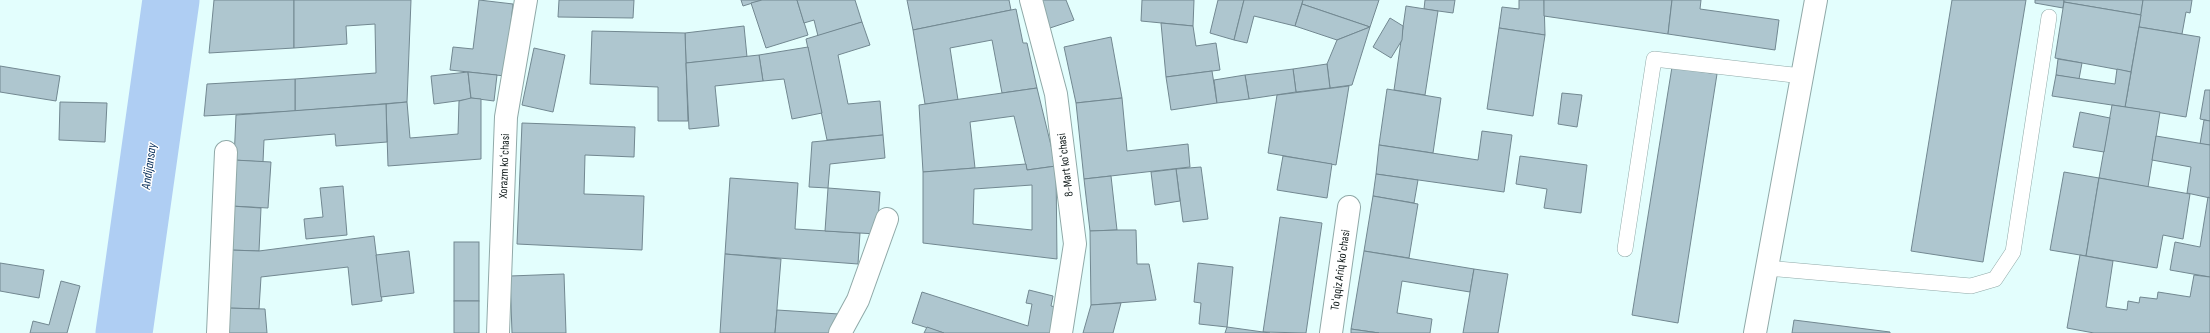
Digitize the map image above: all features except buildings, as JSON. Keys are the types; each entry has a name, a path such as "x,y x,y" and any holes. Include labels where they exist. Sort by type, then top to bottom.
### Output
{"street":[{"name":"Xorazm koʻchasi","path":"498,333 506,117 526,0"},
{"name":"8-Mart koʻchasi","path":"1031,0 1056,94 1075,244 1061,333"},
{"path":"1755,333 1816,0"},
{"path":"218,333 226,152"},
{"name":"Toʻqqiz Ariq koʻchasi","path":"1331,333 1349,207"},
{"path":"840,333 858,300 888,219"}],"lane":[{"path":"1767,268 1971,286 1995,279 2013,252 2049,17"},
{"path":"1625,249 1654,60 1802,76"}],"waterway":[{"name":"Andijansay","path":"124,333 171,0"}]}
